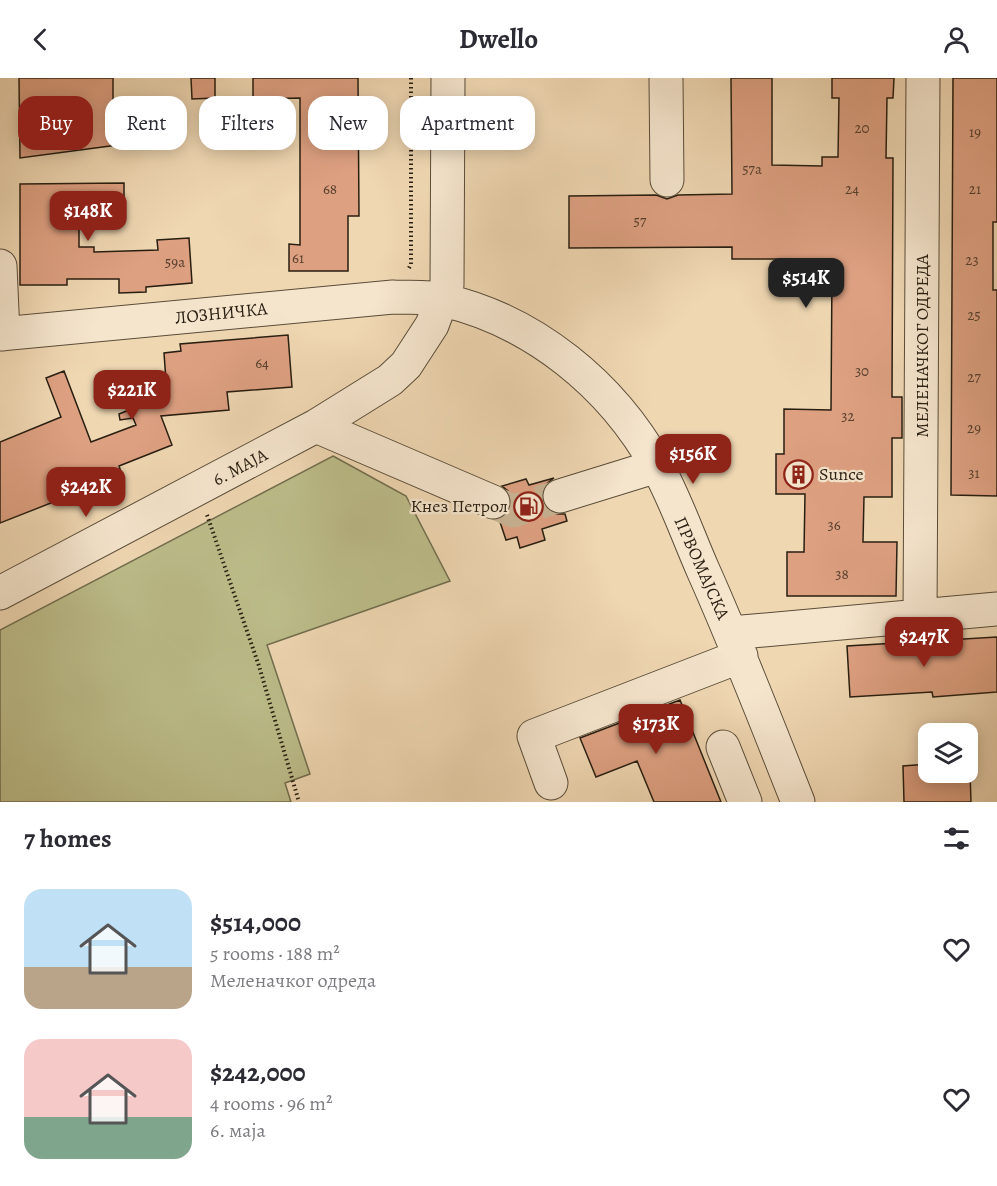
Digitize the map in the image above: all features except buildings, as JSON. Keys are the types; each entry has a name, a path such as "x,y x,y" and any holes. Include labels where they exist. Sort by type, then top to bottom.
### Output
{"street":[{"path":"442,300 449,270 448,78"},
{"path":"666,78 667,180"},
{"name":"МЕЛЕНАЧКОГ ОДРЕДА","path":"920,615 923,78"},
{"path":"0,266 1,334"},
{"name":"ЛОЗНИЧКА","path":"1,334 393,297 442,300"},
{"name":"6. МАЈА","path":"0,593 316,426 390,380 406,365 432,325 442,300"},
{"name":"ПРВОМАЈСКА","path":"442,300 509,323 551,348 596,384 626,421 657,466 736,645 791,800"},
{"path":"316,426 494,502"},
{"path":"560,496 657,466"},
{"path":"551,783 534,736 736,645 920,615 997,609"},
{"path":"723,747 745,802"}],"path":[{"path":"393,297 411,264 411,78"},
{"path":"196,489 218,542 259,666 299,802"}],"green space":[{"path":"333,456 406,496 450,581 267,645 310,774 285,783 291,802 0,802 0,630"}],"tunnel":[{"path":"493,502 513,511 560,496"}],"place":[{"name":"Sunce","path":"798,474"},
{"name":"Кнез Петрол","path":"529,506"}]}
